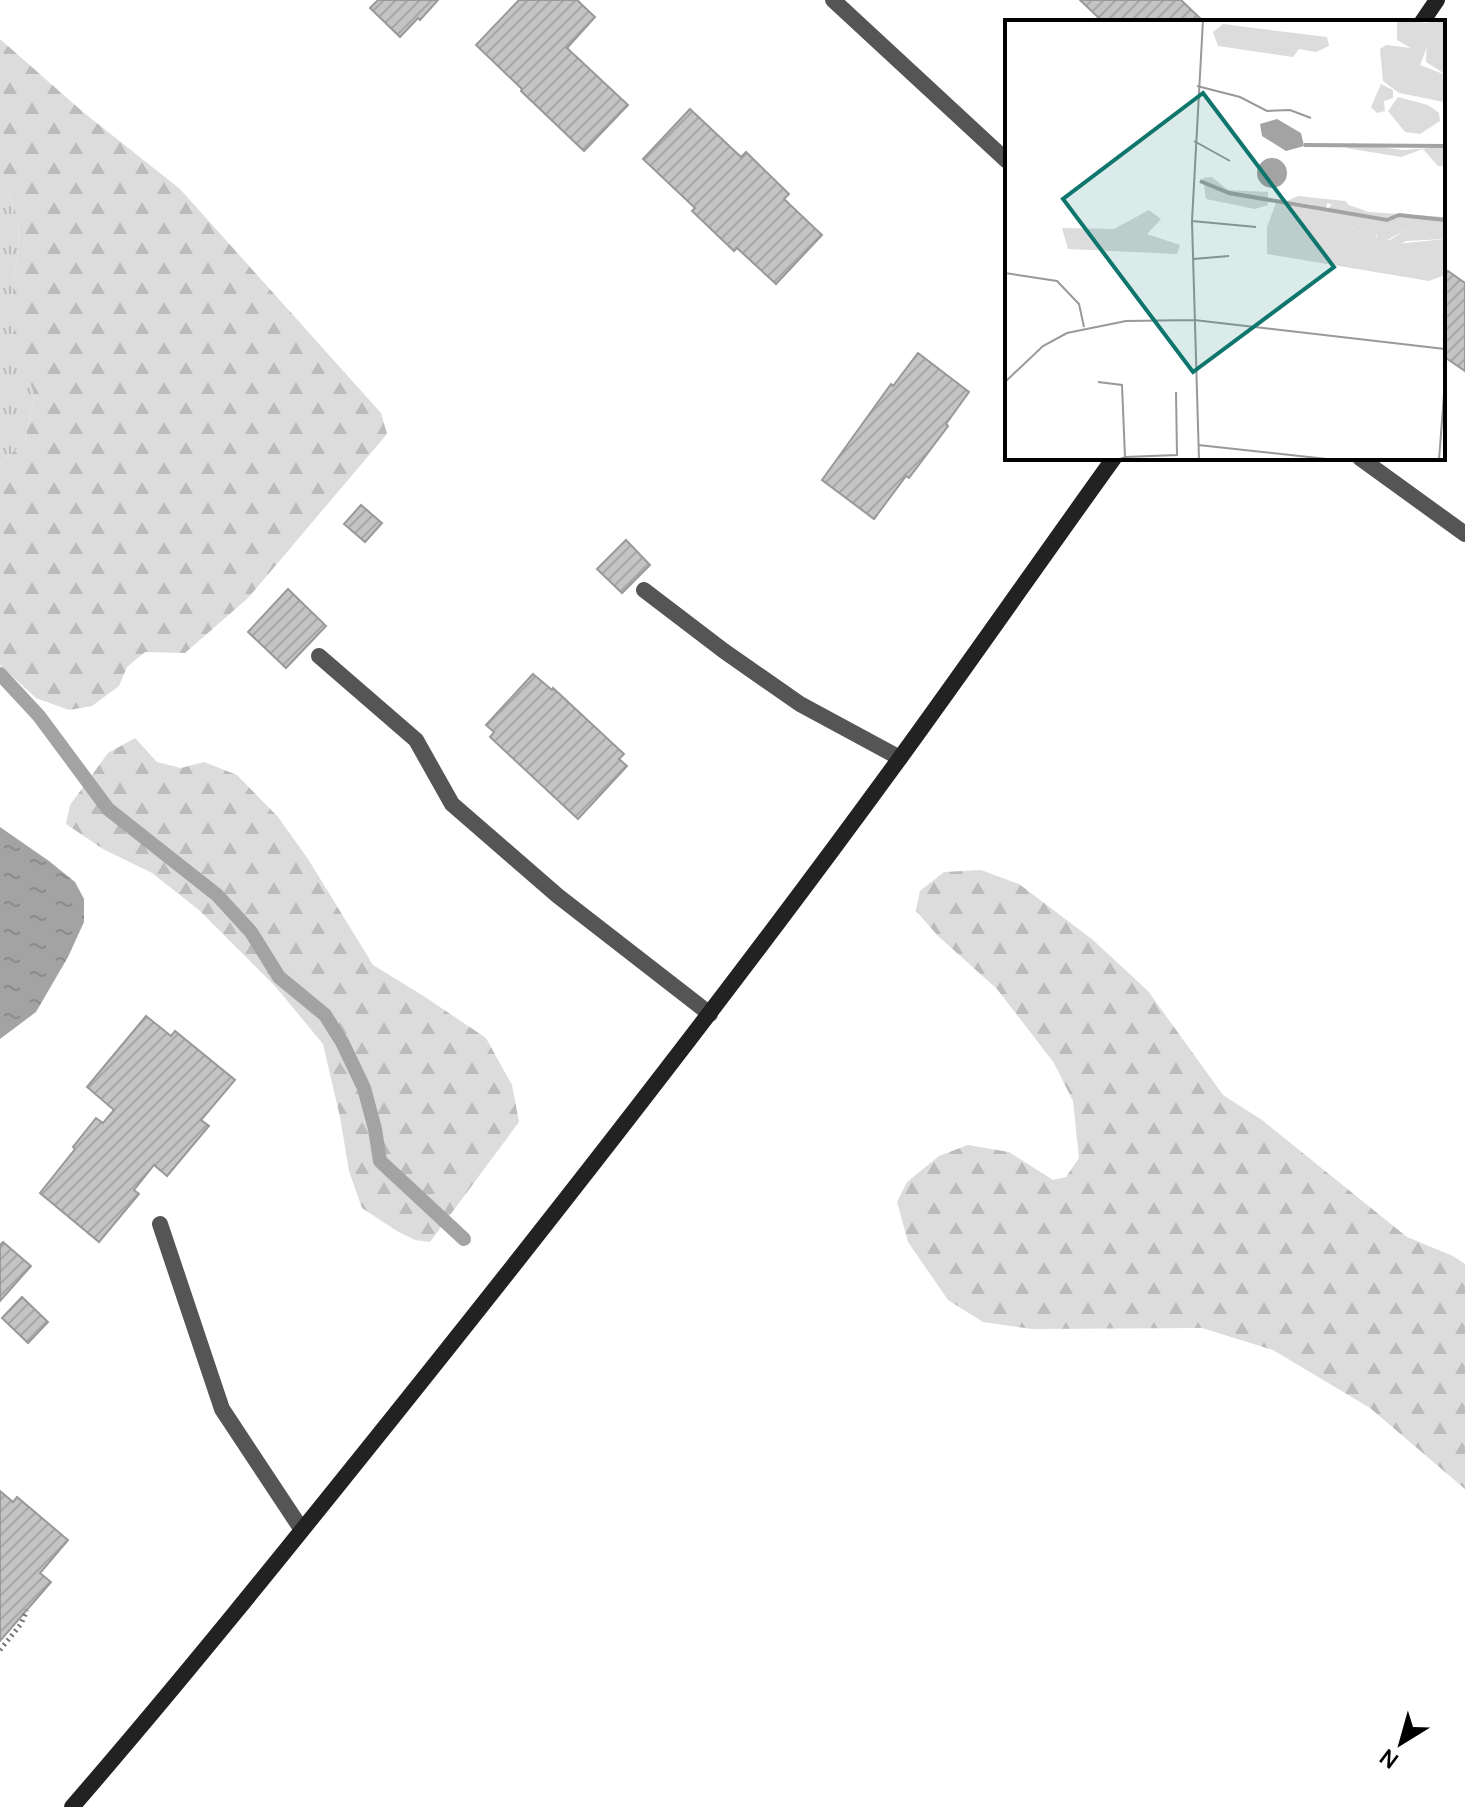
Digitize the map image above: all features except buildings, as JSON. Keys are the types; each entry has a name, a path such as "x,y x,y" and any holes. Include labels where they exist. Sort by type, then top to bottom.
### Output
{"main road":[{"path":"1423,20 1437,0"},
{"path":"72,1807 302,1530 710,1014 900,758 1113,460"}],"street":[{"path":"833,0 1005,159"},
{"path":"1363,460 1465,534"},
{"path":"644,590 800,704 900,758"},
{"path":"319,656 416,740 452,804 558,896 710,1014"},
{"path":"160,1224 222,1409 302,1530"}],"path":[{"path":"0,1650 21,1624 27,1610"}],"green space":[{"path":"0,39 83,112 180,189 381,413 387,434 248,598 185,653 145,652 127,667 119,686 92,706 69,710 36,698 0,665 0,463 25,442 34,394 15,335 13,282 19,250 18,218 9,193 0,180"},
{"path":"0,180 9,193 18,218 19,250 13,282 26,365 34,394 25,442 0,463"},
{"path":"135,738 157,762 181,768 204,762 237,775 278,817 308,859 373,965 486,1038 512,1085 519,1122 430,1242 415,1240 397,1231 362,1208 349,1171 323,1044 275,986 199,910 152,873 103,849 66,824 70,805 108,753"},
{"path":"981,870 1019,884 1093,940 1148,991 1223,1095 1262,1120 1407,1237 1465,1264 1465,1489 1370,1408 1273,1350 1202,1328 1032,1329 983,1322 948,1300 908,1242 897,1202 907,1182 939,1156 968,1145 1009,1152 1053,1180 1066,1177 1079,1158 1073,1101 1054,1063 997,989 938,936 916,911 920,891 944,872"}],"water":[{"path":"0,827 75,882 84,899 84,922 36,1012 0,1039"}],"waterway":[{"path":"0,674 39,716 108,809 217,895 251,932 279,977 325,1015 364,1088 380,1161 464,1239"}]}
